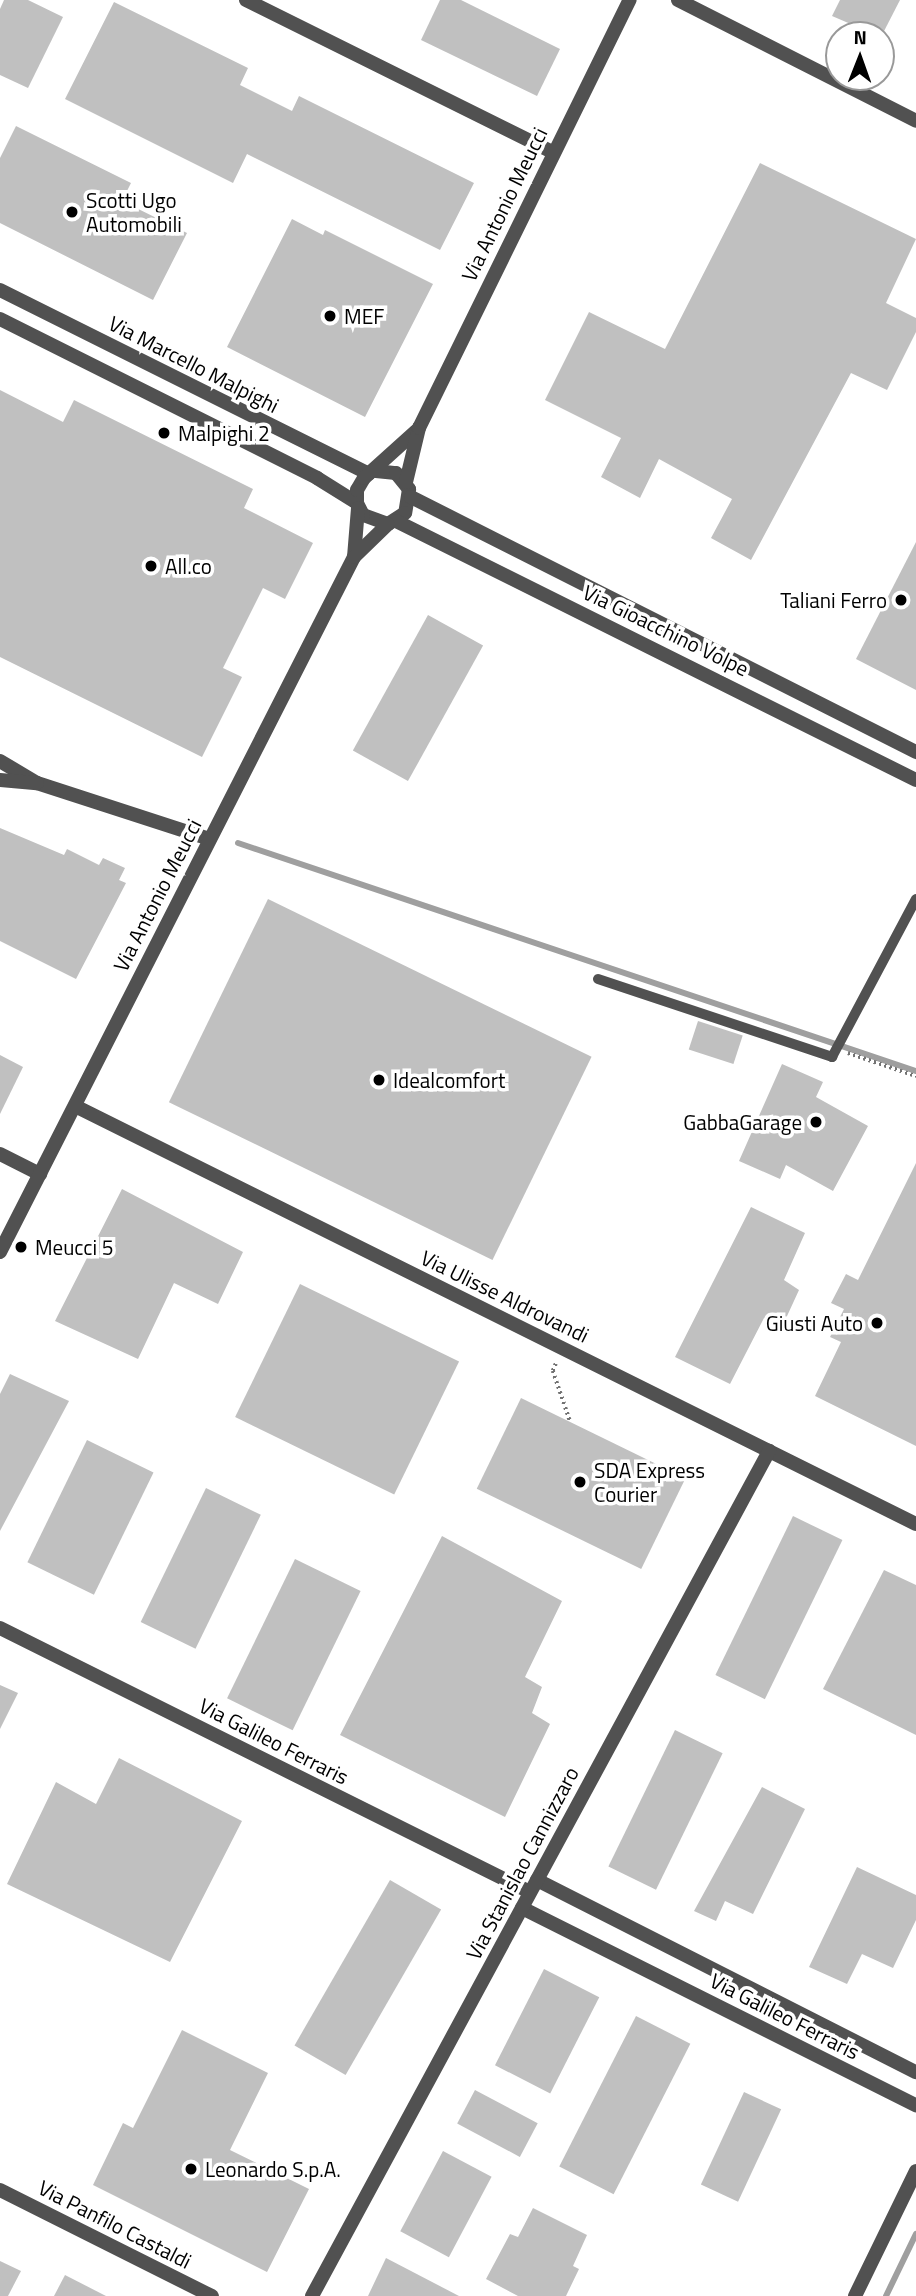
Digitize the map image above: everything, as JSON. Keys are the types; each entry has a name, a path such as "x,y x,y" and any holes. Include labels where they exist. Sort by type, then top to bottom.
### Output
{"street":[{"path":"246,0 552,152"},
{"name":"Via Antonio Meucci","path":"0,1252 354,557 408,508 419,428 552,152 630,0"},
{"path":"678,0 916,121"},
{"name":"Via Marcello Malpighi","path":"0,290 373,472"},
{"path":"0,319 317,478 358,505 370,521 392,522"},
{"name":"Via Antonio Meucci","path":"354,557 360,484 419,428"},
{"path":"373,472 390,471 409,489"},
{"name":"Via Gioacchino Volpe","path":"409,489 916,752"},
{"name":"Via Gioacchino Volpe","path":"392,522 916,780"},
{"path":"0,761 37,783 209,839"},
{"path":"0,780 37,783"},
{"name":"Via Ulisse Aldrovandi","path":"75,1106 916,1524"},
{"path":"0,1154 40,1174"},
{"name":"Via Stanislao Cannizzaro","path":"312,2296 769,1451"},
{"name":"Via Galileo Ferraris","path":"0,1628 916,2072"},
{"name":"Via Galileo Ferraris","path":"522,1908 916,2105"},
{"path":"855,2296 916,2171"},
{"name":"Via Panfilo Castaldi","path":"0,2190 212,2296"}],"lane":[{"path":"598,979 832,1057 916,899"}],"path":[{"path":"836,1049 916,1076"},
{"path":"552,1371 570,1421"}],"building":[{"path":"4,0 28,0 63,17 28,88 0,75 0,9"},
{"path":"440,0 461,0 560,49 537,96 421,40"},
{"path":"840,0 900,0 889,21 844,21 832,16"},
{"path":"114,2 248,68 240,85 292,111 299,96 474,183 440,250 247,154 233,183 65,99"},
{"name":"Scotti Ugo Automobili","path":"16,126 131,183 122,201 187,233 153,300 0,223 0,158"},
{"path":"760,163 916,239 886,303 916,318 916,332 887,390 851,373 751,560 711,538 732,499 659,459 640,498 601,477 621,438 545,400 589,312 665,349"},
{"name":"MEF","path":"292,219 323,235 325,230 433,284 365,417 227,347"},
{"name":"All.co","path":"0,390 63,422 74,400 253,489 244,508 313,543 285,599 263,588 223,668 242,677 202,757 0,657"},
{"name":"Taliani Ferro","path":"916,542 916,690 856,659"},
{"path":"428,615 483,646 408,781 353,751"},
{"path":"0,828 64,855 67,849 99,865 103,858 125,868 119,880 126,883 76,979 0,941"},
{"name":"Idealcomfort","path":"268,899 592,1057 492,1260 169,1102"},
{"path":"698,1021 743,1036 733,1064 689,1050"},
{"path":"0,1055 23,1067 0,1114"},
{"path":"782,1064 823,1082 816,1097 868,1126 833,1191 786,1165 780,1179 739,1161"},
{"name":"Giusti Auto","path":"916,1163 916,1446 815,1396 841,1342 830,1337 844,1309 831,1303 846,1274 858,1280"},
{"path":"122,1189 243,1252 218,1304 174,1283 138,1359 55,1321"},
{"path":"751,1207 805,1233 784,1280 799,1290 782,1327 764,1318 730,1384 675,1357"},
{"path":"300,1284 459,1362 394,1495 235,1417"},
{"path":"10,1374 69,1401 0,1531 0,1394"},
{"name":"SDA Express Courier","path":"521,1398 685,1478 641,1569 477,1489"},
{"path":"87,1440 154,1472 94,1595 27,1562"},
{"path":"206,1488 261,1515 196,1649 141,1622"},
{"path":"793,1516 842,1540 765,1699 715,1675"},
{"path":"442,1536 562,1601 525,1677 542,1687 532,1713 550,1724 505,1817 340,1735"},
{"path":"295,1559 361,1591 293,1730 227,1698"},
{"path":"884,1570 916,1585 916,1735 823,1689"},
{"path":"0,1685 18,1693 0,1729"},
{"path":"675,1730 723,1753 656,1890 608,1867"},
{"path":"119,1758 242,1821 170,1962 7,1884 56,1782 96,1804"},
{"path":"762,1787 805,1809 753,1914 725,1901 716,1921 694,1911"},
{"path":"857,1867 916,1895 916,1920 893,1968 862,1954 847,1984 809,1967"},
{"path":"390,1880 441,1910 346,2075 295,2045"},
{"path":"544,1969 599,1997 550,2093 495,2065"},
{"path":"636,2016 690,2044 614,2194 559,2167"},
{"name":"Leonardo S.p.A.","path":"182,2030 268,2073 230,2150 309,2189 267,2272 93,2185 123,2123 133,2128"},
{"path":"475,2090 538,2123 520,2157 457,2124"},
{"path":"744,2092 781,2109 738,2202 701,2184"},
{"path":"443,2151 492,2177 449,2257 400,2231"},
{"path":"533,2208 587,2235 573,2266 579,2269 566,2296 518,2296 486,2279 510,2234 518,2237"},
{"path":"386,2258 459,2296 368,2296"},
{"path":"0,2261 21,2271 8,2296 0,2296"},
{"path":"65,2275 106,2296 54,2296"}],"waterway":[{"path":"238,843 916,1071"},
{"path":"886,2296 916,2234"}],"place":[{"name":"Scotti Ugo Automobili","path":"72,212"},
{"name":"MEF","path":"330,316"},
{"name":"Malpighi 2","path":"164,433"},
{"name":"All.co","path":"151,566"},
{"name":"Taliani Ferro","path":"901,600"},
{"name":"Idealcomfort","path":"379,1080"},
{"name":"GabbaGarage","path":"816,1122"},
{"name":"Meucci 5","path":"21,1247"},
{"name":"Giusti Auto","path":"877,1323"},
{"name":"SDA Express Courier","path":"580,1482"},
{"name":"Leonardo S.p.A.","path":"191,2169"}]}
